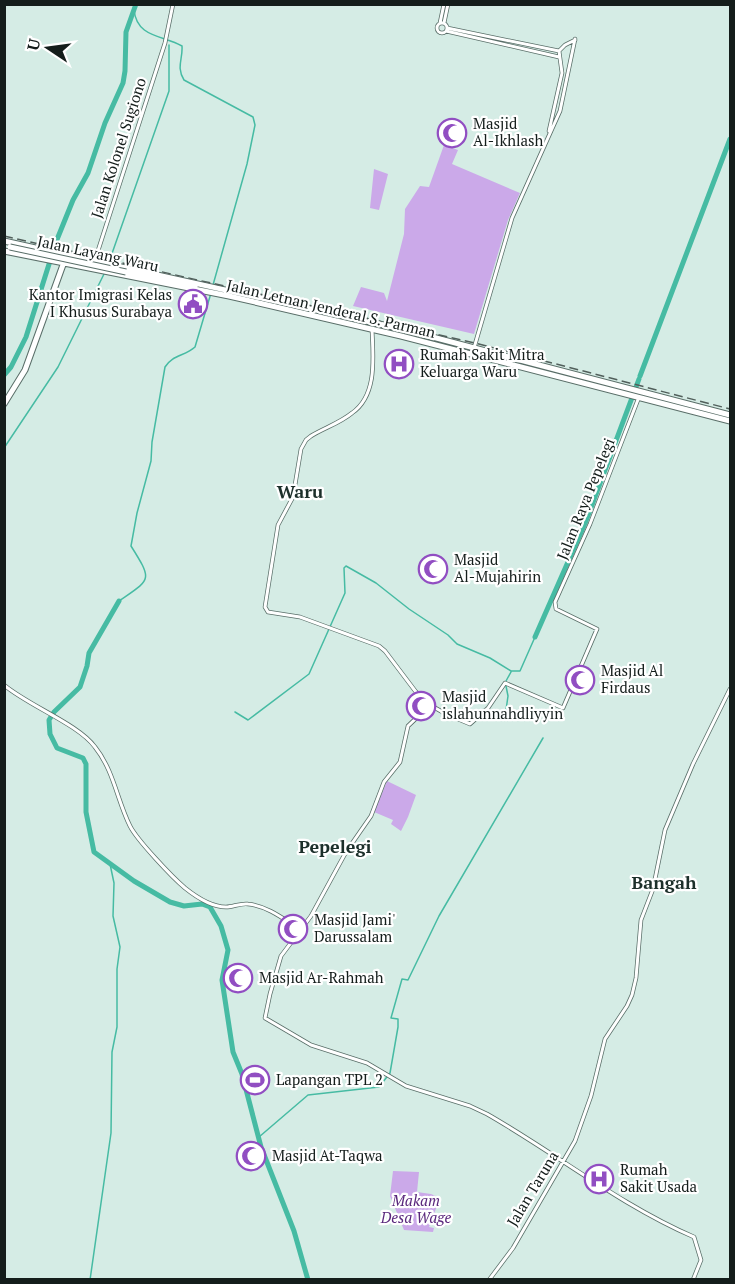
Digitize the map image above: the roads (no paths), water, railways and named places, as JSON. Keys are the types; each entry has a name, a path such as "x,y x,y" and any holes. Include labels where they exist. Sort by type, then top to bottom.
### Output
{"highway":[{"name":"Jalan Letnan Jenderal S. Parman","path":"4,241 213,290"},
{"name":"Jalan Letnan Jenderal S. Parman","path":"6,248 47,260 105,272 213,290"},
{"name":"Jalan Layang Waru","path":"6,248 230,293"},
{"path":"60,278 58,262 61,254"},
{"path":"4,404 25,370 60,278 66,270 76,266"},
{"name":"Jalan Letnan Jenderal S. Parman","path":"230,293 372,329 402,332 635,393 730,415"},
{"path":"230,293 474,348 635,393"},
{"name":"Jalan Letnan Jenderal S. Parman","path":"635,393 730,421"}],"street":[{"name":"Jalan Kolonel Sugiono","path":"95,262 167,37 172,4"},
{"path":"446,4 442,24 446,30"},
{"path":"442,24 437,26 437,31 442,33 446,30 559,57"},
{"path":"474,348 512,218 560,111 575,39 560,51 562,70 548,135"},
{"path":"529,48 560,51"},
{"path":"556,97 563,98"},
{"path":"372,329 372,372 359,408 310,436 301,449 293,497 278,525 266,601 268,612 300,617 381,648 408,683 430,705 408,726 400,762 384,782 371,816 346,852 318,904 279,960 265,1018 311,1045 367,1063 414,1089 470,1106 487,1114 563,1164 635,1207 694,1238 701,1260 693,1280"},
{"name":"Jalan Raya Pepelegi","path":"430,705 471,724 488,708 506,684 563,708 597,629 556,609 555,602 590,524 635,393"},
{"path":"4,685 81,733 95,746 114,781 130,825 139,839 183,886 215,905 227,907 247,903 259,906 301,930"},
{"name":"Jalan Taruna","path":"489,1280 513,1248 575,1142 588,1106 605,1039 632,995 636,978 641,920 651,899 665,830 693,764 730,689"}],"waterway":[{"path":"4,375 11,367 26,337 56,242 73,200 88,173 105,123 123,83 126,32 136,4"},
{"path":"134,10 136,19 145,31 182,46 180,67 184,80 253,117 255,125 247,164 213,285"},
{"path":"109,262 169,91 169,45"},
{"path":"640,376 730,139"},
{"path":"4,448 58,367 105,272"},
{"path":"119,601 143,583 145,578 143,566 131,546 151,461 152,442 165,367 171,360 195,347 211,293"},
{"path":"535,637 586,521 639,379"},
{"path":"235,712 248,720 309,674 345,593 344,568 346,566 376,583 457,644 490,658 511,671 520,671 535,637"},
{"path":"119,601 89,653 80,687 54,712 49,720 50,734 57,748 83,758 86,764 86,812 94,852 134,881 170,902 184,906 202,904 210,907 221,926 228,950 222,980 233,1052 242,1074 261,1147 294,1231 308,1280"},
{"path":"506,681 511,672"},
{"path":"506,686 508,696 506,710"},
{"path":"259,1137 308,1095 379,1087 390,1073 398,1027 398,1019 391,1018 402,979 408,980 439,916 543,738"},
{"path":"90,1280 111,1133 112,1052 117,1027 117,969 120,947 113,916 114,883 110,864"}],"railway":[{"path":"4,236 475,343 730,409"}],"place":[{"name":"Masjid Al-Ikhlash","path":"452,133"},
{"name":"Kantor Imigrasi Kelas I Khusus Surabaya","path":"193,304"},
{"name":"Rumah Sakit Mitra Keluarga Waru","path":"399,364"},
{"name":"Masjid Al-Mujahirin","path":"433,569"},
{"name":"Masjid Al Firdaus","path":"580,680"},
{"name":"Masjid islahunnahdliyyin","path":"421,706"},
{"name":"Masjid Jami' Darussalam","path":"293,929"},
{"name":"Masjid Ar-Rahmah","path":"238,978"},
{"name":"Lapangan TPL 2","path":"255,1080"},
{"name":"Masjid At-Taqwa","path":"251,1156"},
{"name":"Rumah Sakit Usada","path":"599,1179"}],"district":[{"name":"Waru","path":"300,492"},
{"name":"Pepelegi","path":"335,847"},
{"name":"Bangah","path":"664,883"}],"park label":[{"name":"Makam Desa Wage","path":"416,1210"}]}
